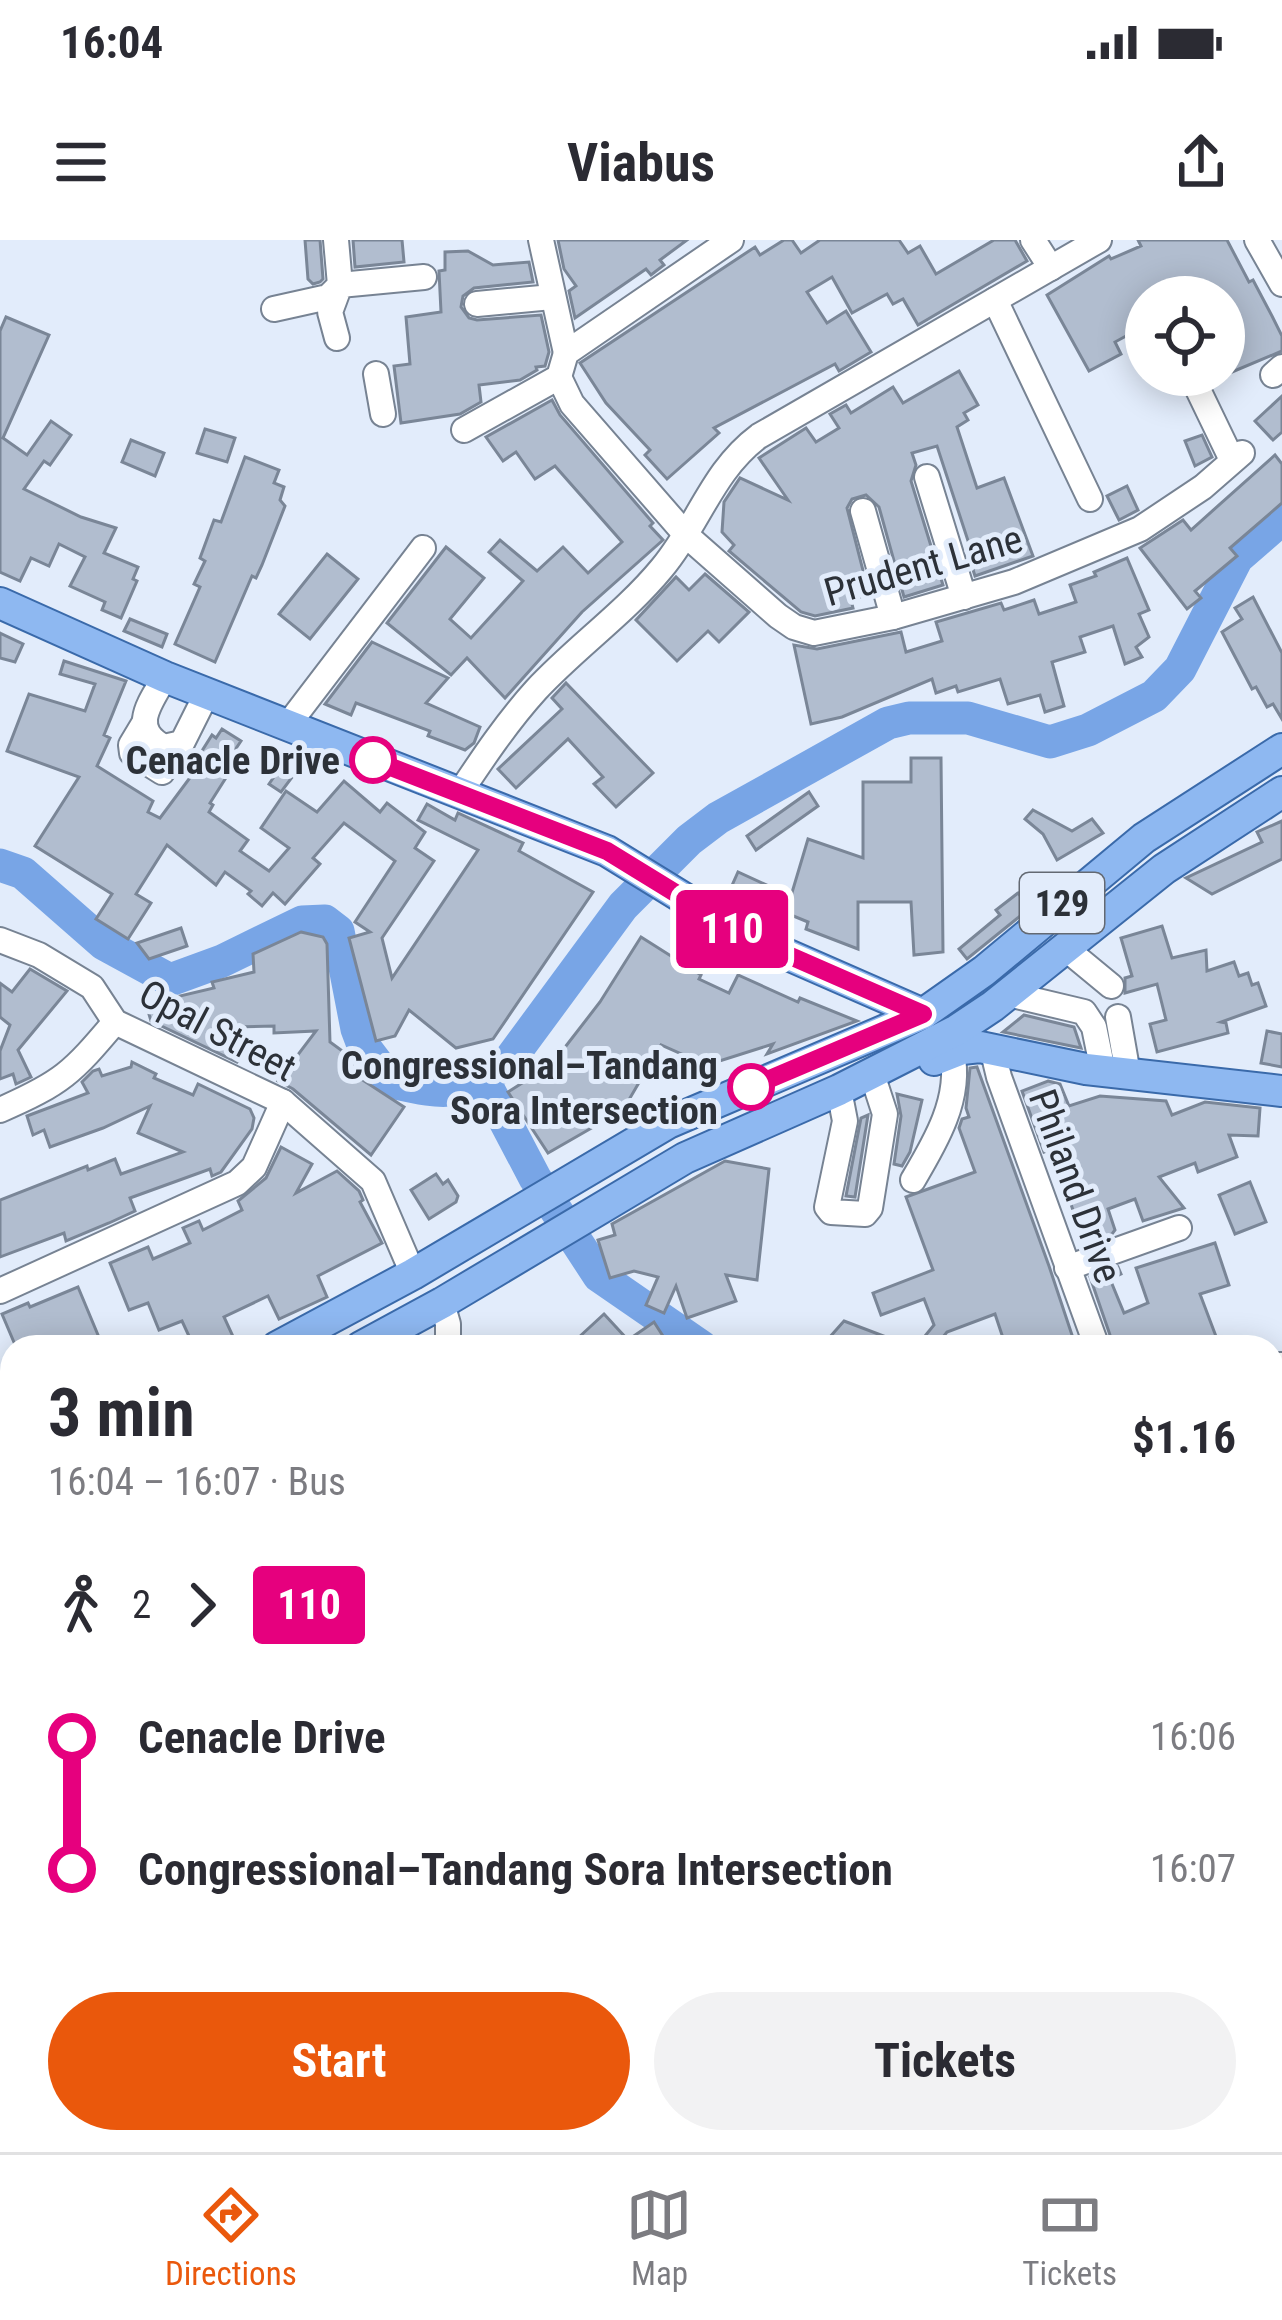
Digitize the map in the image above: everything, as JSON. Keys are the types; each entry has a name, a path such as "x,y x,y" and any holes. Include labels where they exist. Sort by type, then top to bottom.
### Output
{"main road":[{"path":"0,603 207,693 615,856 776,952 923,1014"},
{"name":"129","path":"299,1335 413,1274 668,1123 923,1014 984,971 1144,838 1282,749"},
{"name":"129","path":"383,1335 724,1137 885,1068 1000,1000 1225,826 1282,792"},
{"path":"1205,796 1225,826"},
{"path":"992,1048 1000,1000"},
{"path":"885,1068 918,1066 971,1047 992,1048 1018,1057 1116,1072 1282,1091"}],"street":[{"path":"336,240 340,285 330,312 337,338"},
{"name":"Prudent Lane","path":"541,240 572,404 687,536 794,627 814,633 1015,583 1140,529 1237,457 1203,396"},
{"path":"464,430 562,365 731,240"},
{"path":"1034,240 1051,268"},
{"path":"460,794 536,690 658,573 687,536 710,489 738,452 1099,240"},
{"path":"1257,240 1282,284"},
{"path":"274,309 328,297 340,285 424,277"},
{"path":"477,304 552,297"},
{"path":"995,300 1090,499"},
{"path":"376,374 383,414"},
{"path":"927,477 964,597"},
{"path":"862,511 893,617"},
{"path":"287,725 423,548"},
{"path":"162,772 130,749 166,676"},
{"path":"143,724 153,742 175,748 207,693"},
{"name":"Opal Street","path":"0,940 39,955 92,987 115,1022 283,1102 373,1180 413,1274"},
{"path":"1065,948 1111,986"},
{"path":"1000,1000 1084,1012 1116,1072"},
{"path":"1116,1072 1118,1017"},
{"path":"0,1110 72,1073 115,1022"},
{"name":"Philand Drive","path":"992,1048 1092,1335"},
{"path":"913,1180 936,1141 947,1109 954,1079 952,1053"},
{"path":"839,1090 845,1121 827,1208 865,1214 870,1208 886,1114 885,1068"},
{"path":"0,1291 237,1184 254,1167 283,1102"},
{"path":"1067,1268 1179,1228"},
{"path":"442,1303 446,1335"}],"building":[{"path":"305,240 320,240 323,279 313,284 308,279"},
{"path":"353,240 402,240 404,262 355,267"},
{"path":"558,240 687,240 660,260 664,265 651,275 646,269 575,318 569,291 576,286 564,269"},
{"path":"792,240 801,253 820,240 899,240 908,253 920,246 936,274 994,240 1015,240 1027,261 918,325 903,299 893,304 887,294 852,313 832,277 807,292 827,323 846,311 871,352 839,371 835,364 714,428 719,433 667,479 645,455 650,450 606,403 580,363 755,247 760,255"},
{"path":"1138,240 1227,240 1282,336 1282,351 1245,367 1245,276 1125,276 1125,337 1115,342 1121,354 1089,371 1047,295 1109,256 1141,246"},
{"path":"468,251 493,265 529,262 533,282 474,288 463,296 461,307 477,320 541,315 549,352 545,366 520,380 479,385 481,402 460,414 401,423 394,366 410,364 406,317 441,312 439,271 445,270 445,252"},
{"path":"6,317 49,335 3,438 27,455 51,421 71,435 50,465 44,461 24,489 116,528 104,553 138,567 121,618 102,610 105,602 70,586 85,557 59,544 49,566 31,558 20,581 0,572 0,331"},
{"path":"959,371 978,405 964,413 968,420 957,427 977,488 1004,478 1033,556 975,576 969,557 973,556 937,446 912,453 916,465 911,481 943,585 904,597 879,507 866,495 852,499 847,508 869,594 851,600 853,608 815,616 801,612 729,551 734,545 722,532 724,502 740,478 788,500 759,458 806,428 816,442 839,428 830,414 846,405 851,413 893,387 903,403"},
{"path":"1282,396 1282,432 1273,440 1255,421"},
{"path":"552,400 663,540 582,612 505,698 467,658 451,675 387,623 446,547 484,578 450,619 471,638 523,581 489,552 500,540 537,571 563,547 588,573 622,542 555,466 535,479 516,452 503,461 486,437"},
{"path":"205,429 235,438 227,462 197,453"},
{"path":"1202,435 1212,457 1195,466 1185,441"},
{"path":"131,440 164,453 155,476 122,462"},
{"path":"1275,455 1282,464 1282,503 1230,548 1237,556 1195,591 1201,598 1187,609 1140,548 1183,520 1191,530"},
{"path":"245,457 279,470 274,483 284,487 280,500 285,506 215,662 175,644 200,587 194,584 205,561 200,558 214,520 221,522"},
{"path":"1127,486 1138,510 1119,520 1107,496"},
{"path":"327,554 358,579 310,639 279,614"},
{"path":"1127,558 1149,610 1139,614 1149,637 1136,647 1142,657 1125,664 1113,626 1080,637 1085,652 1052,662 1064,706 1045,712 1040,695 1008,704 1000,679 958,692 956,686 936,693 932,679 842,717 811,724 794,645 817,649 901,632 906,652 942,641 936,622 1001,603 1004,610 1034,600 1039,614 1076,602 1070,585"},
{"path":"705,574 749,612 719,642 708,631 677,661 636,620 676,577 689,590"},
{"path":"1253,597 1282,653 1282,719 1273,704 1267,707 1256,687 1252,689 1222,632 1242,619 1235,608"},
{"path":"130,619 167,634 162,647 124,631"},
{"path":"0,633 23,644 15,662 0,658"},
{"path":"372,642 448,678 426,703 480,727 474,743 465,750 356,703 351,715 325,704"},
{"path":"64,661 126,681 97,766 153,801 148,812 160,818 192,775 188,773 212,735 216,738 222,729 241,741 235,750 241,754 209,812 248,840 240,851 269,871 289,848 261,828 286,791 317,812 344,781 380,812 387,803 425,832 415,848 434,861 382,938 392,978 478,850 418,820 427,804 455,820 458,813 523,843 519,851 593,892 493,1039 456,1048 409,1010 395,1036 376,1041 349,938 370,932 355,922 395,861 344,823 313,858 320,864 285,904 273,893 262,906 248,894 251,891 225,872 216,885 167,845 136,894 151,903 128,939 96,919 112,894 35,846 79,777 7,751 29,694 85,711 95,684 60,674"},
{"path":"566,683 653,773 616,807 594,784 603,777 568,739 516,788 498,769 562,709 552,698"},
{"path":"911,758 941,758 943,952 914,955 911,902 858,902 858,949 806,929 808,922 730,890 738,872 791,896 808,839 863,858 863,782 911,782"},
{"path":"283,764 296,772 281,792 269,784"},
{"path":"809,792 818,806 756,850 747,836"},
{"path":"1033,810 1072,831 1092,819 1103,833 1057,860 1043,834 1025,819"},
{"path":"1282,821 1282,859 1212,894 1186,878 1262,842 1257,832"},
{"path":"1018,893 1030,908 967,959 959,949"},
{"path":"1162,926 1172,958 1206,950 1207,971 1234,962 1239,976 1248,973 1252,985 1258,983 1266,1006 1221,1022 1226,1023 1228,1033 1157,1052 1150,1024 1166,1020 1157,984 1125,993 1125,978 1132,976 1121,938"},
{"path":"181,928 187,946 149,959 137,943"},
{"path":"301,932 323,937 327,944 330,1042 371,1072 364,1081 404,1107 371,1155 278,1081 316,1031 274,1033 274,1026 233,1027 237,1062 151,1021 146,1004 214,988 212,982 254,972 253,954"},
{"path":"641,937 701,975 699,979 729,993 738,975 857,1021 767,1054 773,1044 711,1067 661,1045 623,1110 548,1153 508,1092 552,1064 600,1002"},
{"path":"30,969 67,991 18,1050 31,1077 16,1084 13,1074 0,1079 0,1051 10,1025 0,1017 0,983 12,992"},
{"path":"1024,1015 1074,1027 1081,1048 1003,1032"},
{"path":"1267,1031 1282,1034 1282,1067 1261,1063"},
{"path":"132,1062 156,1074 154,1078 193,1095 198,1084 250,1109 252,1129 221,1172 212,1176 210,1169 130,1198 135,1211 66,1241 64,1233 0,1257 0,1200 87,1166 88,1170 115,1159 121,1174 183,1152 138,1133 150,1106 50,1147 44,1130 33,1135 27,1116 88,1093 82,1082 93,1071 99,1069 102,1076 131,1067"},
{"path":"977,1067 1072,1335 1002,1335 995,1314 945,1335 926,1335 934,1325 924,1299 881,1315 873,1293 933,1270 906,1197 975,1172 959,1128 962,1119 969,1117 970,1068"},
{"path":"1048,1081 1060,1084 1069,1106 1100,1096 1166,1101 1172,1115 1205,1102 1260,1108 1258,1136 1229,1135 1237,1157 1198,1172 1195,1163 1159,1177 1184,1208 1143,1221 1135,1199 1108,1209 1112,1234 1084,1244 1053,1149 1044,1152 1022,1091"},
{"path":"897,1094 922,1100 902,1166 894,1164 901,1116"},
{"path":"868,1115 855,1197 846,1196 861,1118"},
{"path":"281,1147 312,1164 296,1193 337,1171 359,1191 382,1243 318,1276 327,1297 279,1319 268,1296 224,1317 232,1335 188,1335 182,1321 159,1330 148,1303 129,1310 110,1263 148,1247 153,1259 190,1243 183,1228 199,1221 203,1230 242,1210 238,1201 266,1178"},
{"path":"725,1161 769,1169 757,1280 726,1275 736,1301 687,1318 676,1286 664,1313 646,1305 658,1277 634,1271 610,1278 598,1240 615,1235 612,1224"},
{"path":"436,1174 443,1184 448,1180 458,1196 429,1219 411,1190"},
{"path":"1250,1182 1266,1222 1235,1234 1219,1195"},
{"path":"1215,1243 1229,1285 1200,1294 1215,1335 1110,1335 1090,1277 1118,1267 1121,1274 1110,1279 1124,1313 1148,1303 1136,1268"},
{"path":"78,1287 98,1335 11,1335 2,1314 28,1303 30,1307"},
{"path":"604,1314 623,1335 581,1335"},
{"path":"844,1321 881,1335 832,1335"},
{"path":"654,1322 662,1335 635,1335"}],"waterway":[{"path":"0,865 23,873 104,944 170,980 302,922 325,921 338,931 363,1045 391,1082 455,1090 481,1080 511,1058 623,906 718,818 888,723 909,718 968,718 1050,742 1088,730 1154,696 1180,669 1237,558 1282,519"},
{"path":"484,1081 535,1178 599,1276 685,1335"}],"bus line":[{"name":"110","path":"373,760 607,851 776,952 923,1014 751,1087"}],"place":[{"name":"Cenacle Drive","path":"373,760"},
{"name":"Congressional–Tandang Sora Intersection","path":"751,1087"}]}
